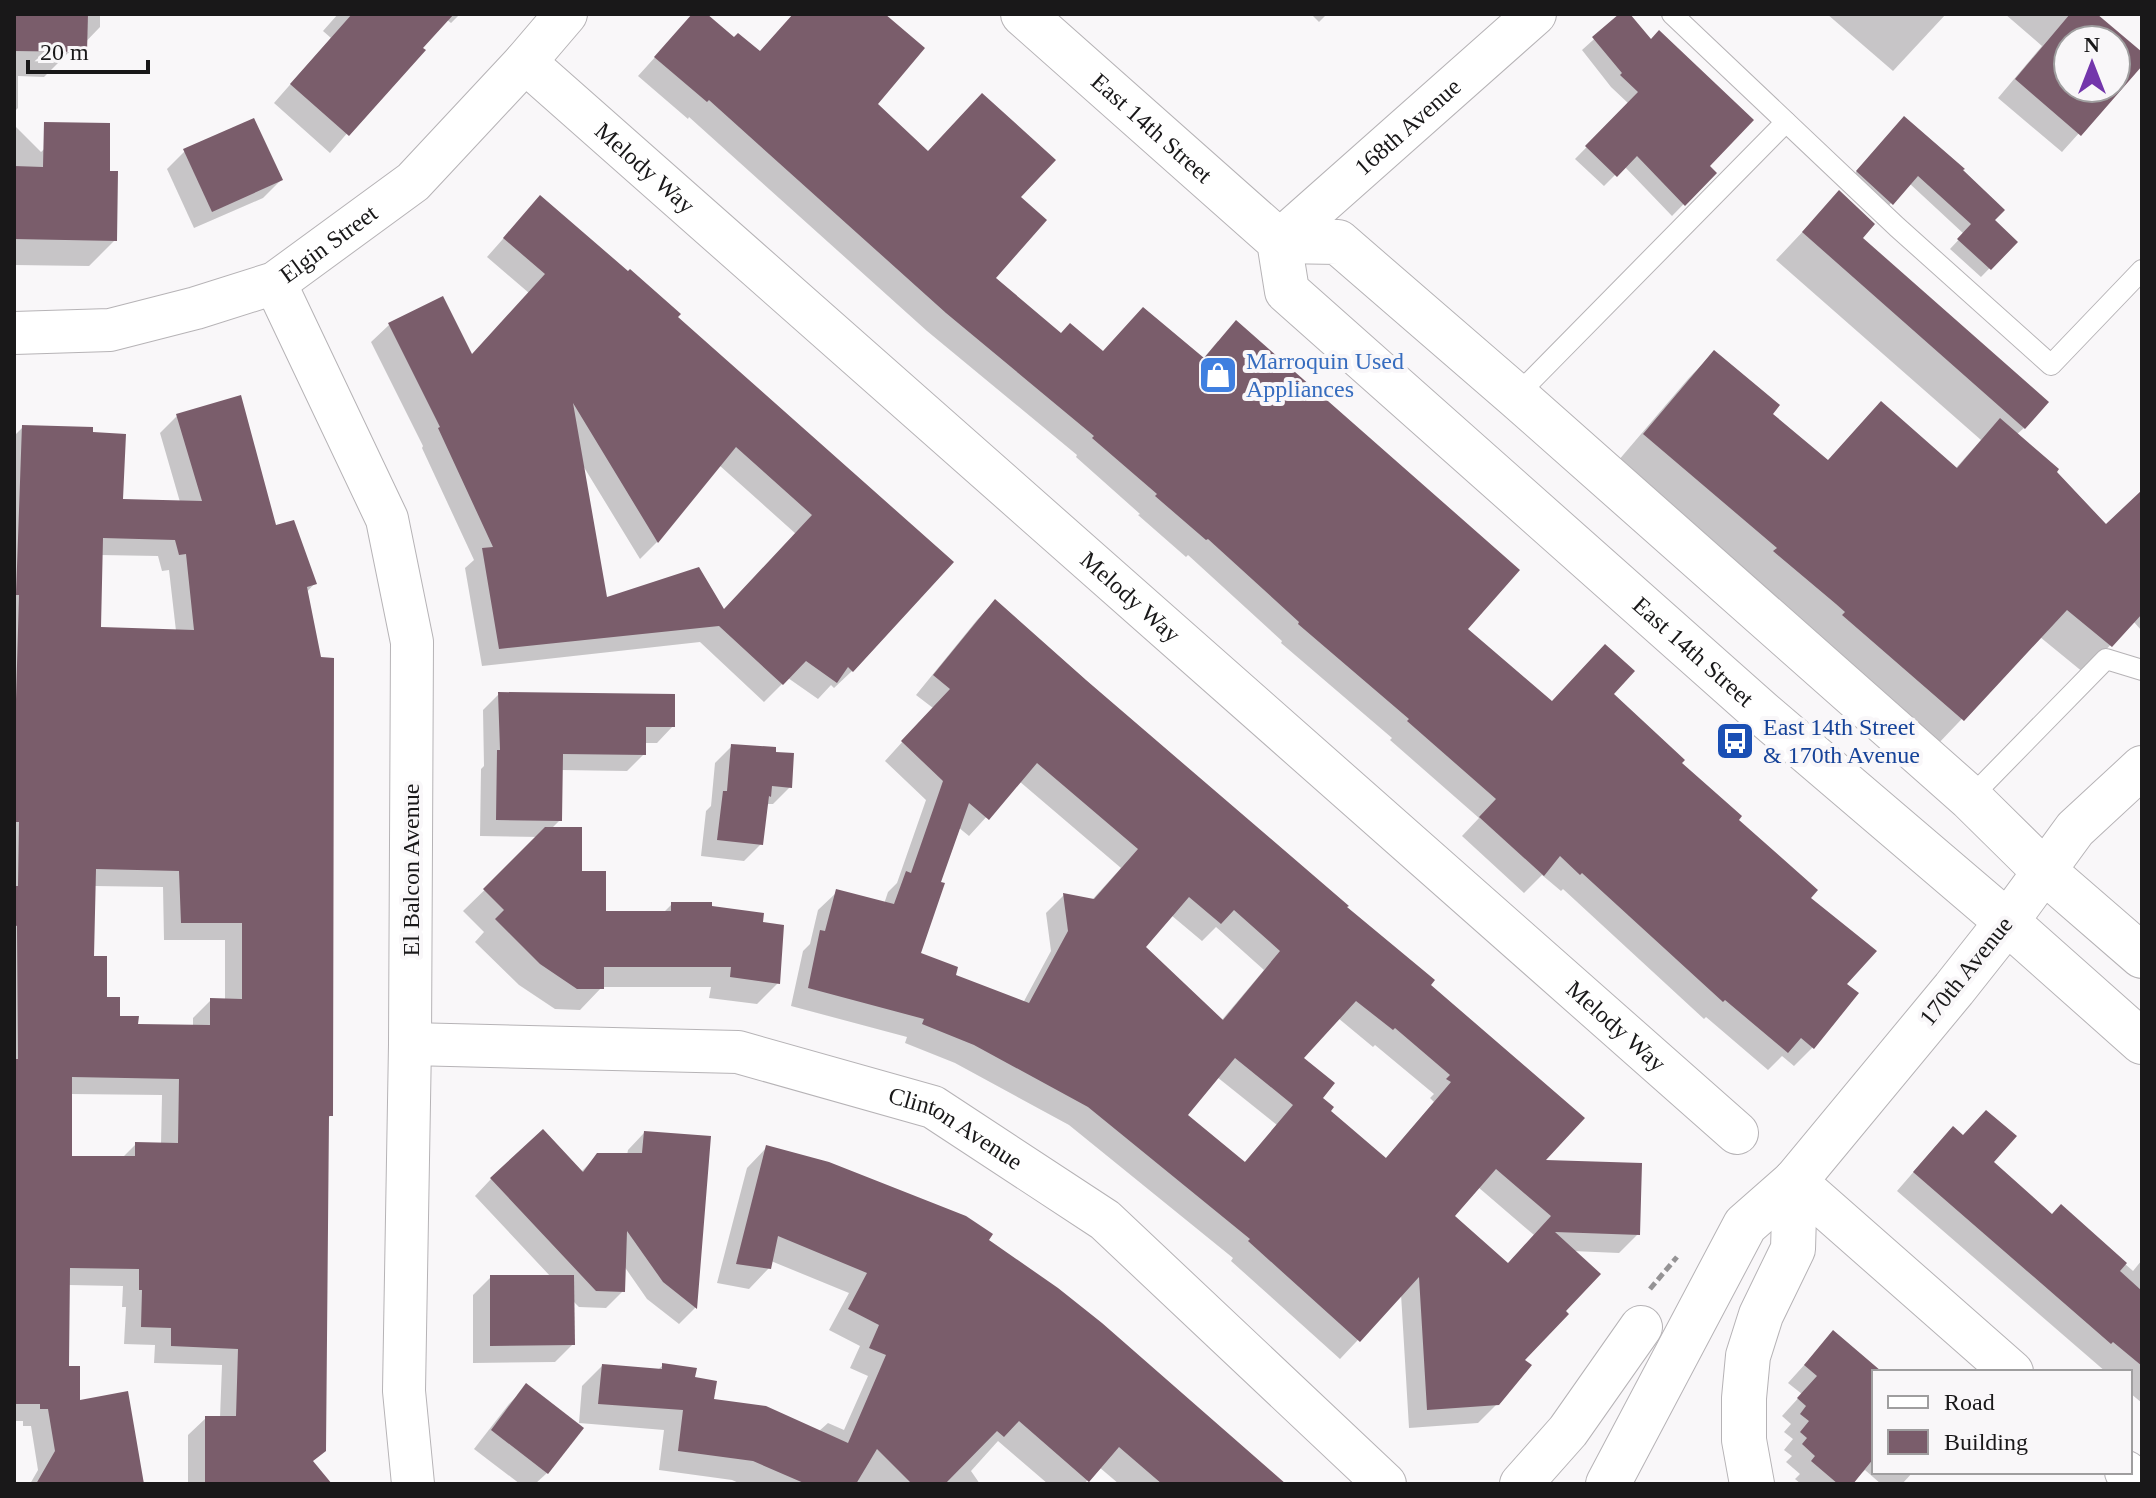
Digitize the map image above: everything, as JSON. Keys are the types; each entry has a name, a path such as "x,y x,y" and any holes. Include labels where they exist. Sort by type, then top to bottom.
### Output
{"main road":[{"name":"East 14th Street","path":"1023,14 1279,241 1287,291 1761,712 2142,1042"},
{"path":"1279,241 1338,242 1970,798 2044,871 2142,956"},
{"name":"170th Avenue","path":"1608,1484 1745,1225 1795,1181 2007,922"},
{"path":"1752,1484 1744,1440 1748,1356 1761,1315 1793,1249 1795,1181"}],"street":[{"name":"Elgin Street","path":"14,333 110,330 196,308 275,283 413,182 566,14"},
{"name":"168th Avenue","path":"1279,241 1535,14"},
{"name":"Melody Way","path":"525,62 1737,1133"},
{"name":"El Balcon Avenue","path":"275,283 387,519 412,642 404,1391 413,1484"},
{"name":"170th Avenue","path":"2007,922 2075,829 2142,767"},
{"name":"Clinton Avenue","path":"410,1044 738,1052 933,1107 1105,1220 1385,1484"},
{"path":"1795,1181 2010,1370"},
{"path":"1521,1484 1568,1431 1641,1327"}],"lane":[{"path":"1672,14 1897,227 2051,365 2142,270"},
{"path":"1516,396 1786,122"},
{"path":"1970,798 2106,659 2142,670"}],"building":[{"path":"14,14 88,14 87,52 14,51"},
{"path":"352,14 454,14 349,136 290,84"},
{"path":"692,14 707,14 734,37 738,33 760,51 793,14 885,14 925,48 878,104 928,151 982,93 1056,160 1021,197 1047,220 996,278 1061,333 1070,323 1103,351 1143,307 1204,358 1236,320 1520,570 1468,629 1552,701 1605,644 1635,671 1614,694 1685,760 1682,763 1742,816 1739,820 1818,890 1811,898 1877,951 1847,984 1859,993 1814,1049 1801,1038 1788,1053 1725,1000 1723,1002 1560,856 1544,876 1479,817 1496,799 1298,624 1208,539 1155,496 1157,494 1092,438 1094,436 946,313 709,100 707,102 654,57"},
{"path":"1619,14 1630,14 1651,39 1659,30 1754,120 1710,166 1717,173 1685,206 1637,156 1617,177 1585,146 1638,92 1620,75 1622,73 1592,37"},
{"path":"2070,14 2097,14 2109,24 2062,24"},
{"path":"2052,35 2052,104 2109,104 2081,136 2015,79"},
{"path":"2132,44 2142,52 2142,66 2132,77"},
{"path":"1904,116 1965,169 2005,210 1995,220 2018,242 1991,270 1957,239 1971,224 1918,176 1893,205 1856,171"},
{"path":"254,118 283,180 212,212 183,149"},
{"path":"44,122 110,123 110,171 118,171 117,241 14,239 14,166 43,167"},
{"path":"1839,190 1875,224 1863,238 2049,402 2025,429 1802,232"},
{"path":"540,195 681,314 678,317 954,562 853,672 848,667 837,683 806,661 783,685 719,626 499,649 482,548 493,547 440,427 388,323 443,296 472,354 545,274 503,238","holes":["573,403 658,543 736,447 812,515 724,609 699,567 607,597"]},
{"path":"1714,350 1780,405 1773,414 1828,460 1881,401 1957,468 2000,418 2059,469 2057,472 2106,524 2142,490 2142,614 2112,647 2067,610 1964,721 1842,615 1845,612 1773,551 1777,548 1643,434"},
{"path":"241,395 276,525 294,520 317,584 307,587 321,657 334,658 333,1116 329,1116 326,1451 313,1461 332,1484 205,1484 205,1416 236,1416 238,1349 171,1346 171,1328 141,1327 139,1269 70,1268 69,1366 80,1366 80,1400 128,1391 144,1484 36,1484 55,1451 48,1409 40,1409 40,1404 14,1404 14,1059 18,1059 14,886 18,886 19,822 16,822 15,734 19,595 16,595 22,425 93,427 93,432 126,434 123,499 202,501 176,414","holes":["103,538 175,540 179,555 186,554 194,630 101,627","96,869 179,871 181,923 242,923 242,999 210,998 210,1025 138,1024 139,1016 120,1016 120,997 107,997 107,956 94,956","72,1077 179,1079 178,1143 135,1142 135,1156 72,1156"]},
{"path":"995,599 1347,907 1435,980 1431,985 1585,1118 1546,1160 1642,1163 1640,1235 1555,1232 1601,1274 1566,1311 1569,1314 1525,1360 1532,1365 1499,1405 1427,1410 1419,1277 1360,1342 1248,1241 1250,1239 1088,1107 974,1045 922,1024 924,1019 808,988 820,930 825,931 836,889 894,904 906,871 911,873 943,781 901,741 950,689 933,675","holes":["1037,763 1138,849 1094,899 1063,893 1068,931 1029,1003 956,975 958,967 921,953 945,883 941,882 969,803 989,820","1189,897 1221,924 1234,910 1280,951 1223,1020 1146,947","1356,1001 1393,1030 1395,1028 1450,1075 1446,1079 1451,1082 1386,1158 1331,1111 1334,1107 1323,1098 1335,1083 1304,1058","1235,1058 1293,1105 1245,1162 1188,1115","1496,1169 1551,1216 1508,1263 1455,1216"]},
{"path":"498,692 675,694 675,727 646,727 646,755 563,754 562,821 496,820 497,750 500,750"},
{"path":"731,744 776,747 776,752 794,753 792,788 772,786 763,845 717,840 723,791 727,791"},
{"path":"545,827 582,827 582,871 606,871 606,911 671,911 671,902 712,902 712,906 764,913 763,922 784,925 780,984 730,977 731,967 604,967 604,989 577,989 540,964 495,919 504,910 483,889"},
{"path":"1986,1110 2017,1136 1994,1162 2052,1214 2061,1204 2127,1263 2120,1271 2142,1291 2142,1366 2113,1342 2111,1344 1913,1172 1953,1126 1963,1135"},
{"path":"543,1129 583,1172 597,1153 642,1153 644,1131 711,1136 697,1309 663,1282 627,1231 625,1292 596,1291 490,1178"},
{"path":"766,1145 829,1162 966,1216 993,1234 989,1240 1102,1323 1286,1484 1162,1484 1119,1447 1089,1482 1019,1421 1004,1437 997,1431 945,1484 912,1484 877,1449 856,1484 806,1484 753,1461 678,1451 683,1410 598,1404 602,1364 662,1369 662,1363 697,1368 695,1377 717,1381 714,1399 766,1406 848,1443 886,1355 869,1348 879,1325 848,1309 867,1273 778,1236 771,1269 736,1264"},
{"path":"490,1275 574,1275 575,1345 490,1346"},
{"path":"1833,1330 1880,1370 1872,1370 1872,1460 1853,1484 1838,1484 1811,1461 1815,1456 1802,1444 1807,1438 1800,1432 1809,1421 1800,1414 1806,1406 1797,1398 1817,1376 1804,1365"},
{"path":"526,1383 584,1428 548,1474 491,1430"}],"place":[{"name":"Marroquin Used Appliances","path":"1218,375"},
{"name":"East 14th Street & 170th Avenue","path":"1735,741"}]}
